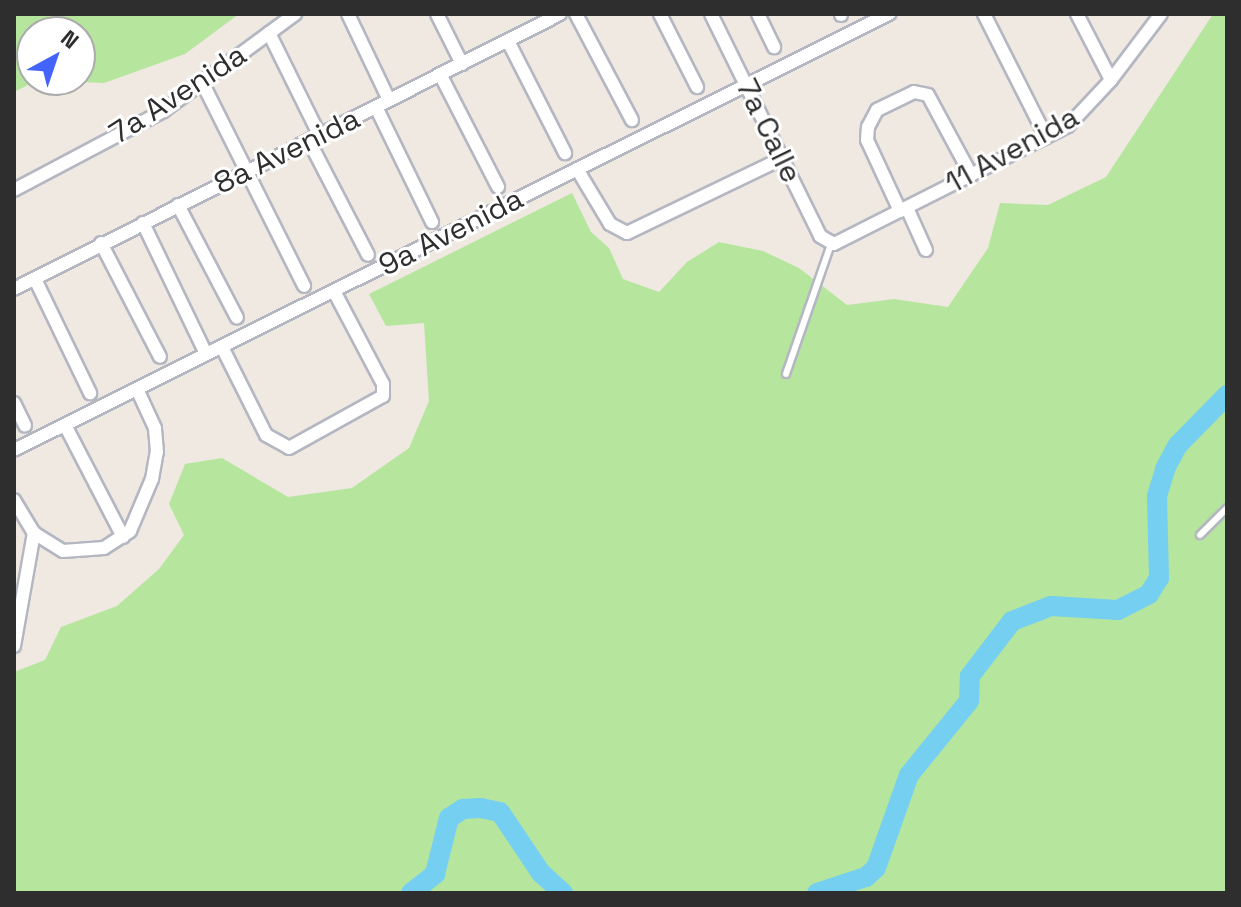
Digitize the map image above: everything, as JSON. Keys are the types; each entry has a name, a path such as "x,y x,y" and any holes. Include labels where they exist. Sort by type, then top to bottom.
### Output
{"street":[{"name":"7a Avenida","path":"14,190 152,118 295,14"},
{"path":"348,14 389,100"},
{"path":"437,14 462,64"},
{"path":"526,14 533,28"},
{"name":"8a Avenida","path":"14,289 560,14"},
{"path":"576,14 632,120"},
{"path":"660,14 697,87"},
{"name":"7a Calle","path":"711,14 820,236 831,244"},
{"path":"758,14 774,47"},
{"name":"9a Avenida","path":"14,450 889,14"},
{"path":"984,14 1046,137"},
{"path":"1077,14 1111,80"},
{"name":"11 Avenida","path":"831,244 1046,137 1083,114 1161,14"},
{"path":"269,33 368,255"},
{"path":"508,41 565,153"},
{"path":"440,74 498,187"},
{"path":"202,82 243,172 304,286"},
{"path":"926,250 870,149 868,127 877,110 914,92 928,95 971,175"},
{"path":"376,107 432,222"},
{"path":"577,169 610,224 621,232 632,232 783,158"},
{"path":"178,205 237,318"},
{"path":"143,223 206,354"},
{"path":"101,243 160,357"},
{"path":"35,279 90,393"},
{"path":"222,347 273,443 289,448 383,396 383,384 334,291"},
{"path":"14,500 34,533 54,549 95,550 123,537 135,526 152,479 158,442 137,389"},
{"path":"14,403 25,426"},
{"path":"65,425 123,537"},
{"path":"14,646 34,533"}],"lane":[{"path":"786,374 831,244"},
{"path":"1200,535 1227,508"}],"green space":[{"path":"14,14 239,14 185,54 104,83 96,83 96,16 16,16 16,91"},
{"path":"1213,14 1227,14 1227,893 14,893 14,672 45,660 61,627 117,606 159,569 184,535 169,504 185,464 222,458 288,497 352,488 409,448 429,401 424,323 386,326 369,294 572,193 591,232 609,248 623,279 659,292 687,262 719,242 763,251 799,268 847,305 894,299 948,307 988,248 1000,203 1048,205 1106,177"}],"waterway":[{"path":"817,893 866,877 876,868 909,775 969,701 970,676 1012,621 1051,606 1118,610 1149,594 1159,578 1157,496 1165,469 1178,445 1227,395"},
{"path":"411,893 435,874 449,818 463,809 481,808 500,812 541,873 563,893"}]}
